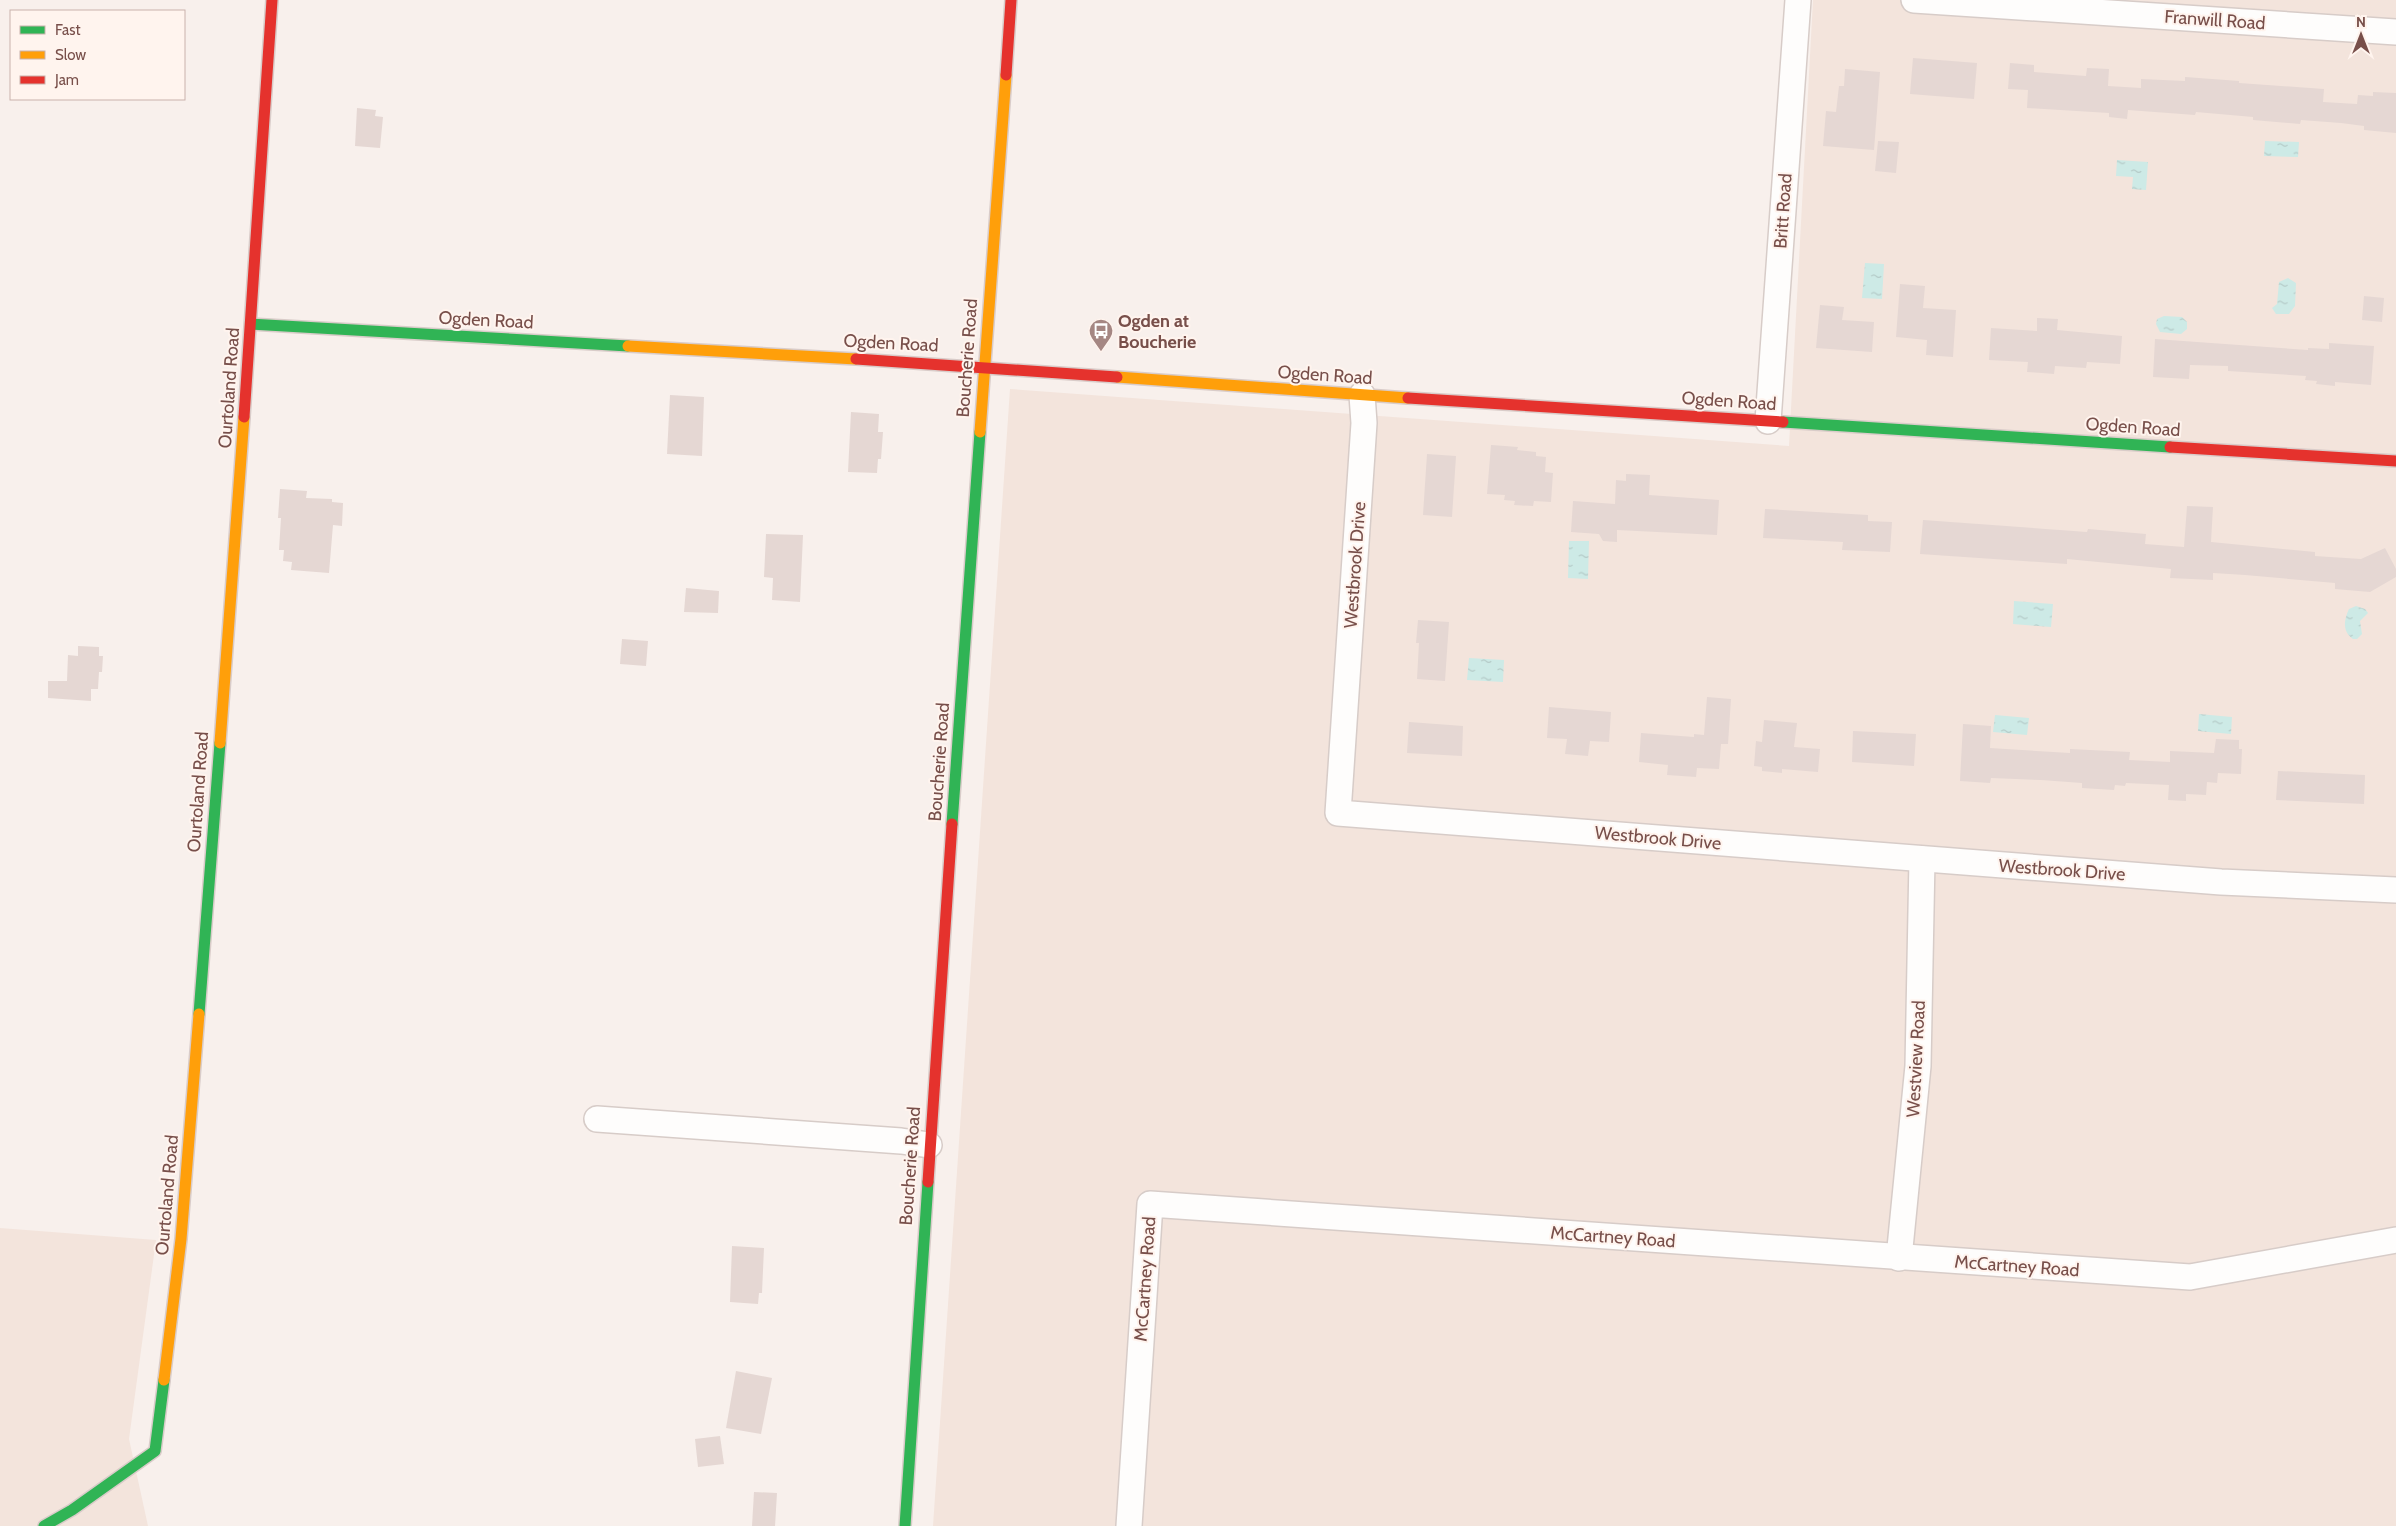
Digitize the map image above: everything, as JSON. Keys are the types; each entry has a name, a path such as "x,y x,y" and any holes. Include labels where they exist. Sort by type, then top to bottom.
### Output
{"street":[{"name":"Ourtoland Road","path":"44,1526 72,1510 155,1451 181,1239 251,324 272,0"},
{"name":"Boucherie Road","path":"905,1526 929,1145 1011,0"},
{"name":"Britt Road","path":"1768,421 1798,0"},
{"name":"Franwill Road","path":"1914,0 2396,32"},
{"name":"Ogden Road","path":"251,324 984,366 1362,395 2396,461"},
{"name":"Westbrook Drive","path":"1362,395 1364,424 1338,813 2220,882 2396,890"},
{"name":"Westview Road","path":"1899,1258 1918,1066 1922,859"},
{"path":"597,1119 901,1141 929,1145"},
{"name":"McCartney Road","path":"1129,1526 1150,1204 2190,1278 2396,1240"}],"shaded area":[{"path":"1813,0 2396,0 2396,1526 933,1526 1010,389 1789,446"},
{"path":"0,1228 156,1240 129,1439 148,1526 0,1526"}],"water":[{"path":"2265,141 2299,142 2298,157 2264,156"},
{"path":"2117,160 2148,162 2146,190 2132,189 2133,177 2116,176"},
{"path":"1865,263 1884,264 1882,299 1862,298"},
{"path":"2288,278 2296,283 2295,306 2289,314 2276,314 2272,308 2277,304 2279,282"},
{"path":"2164,316 2182,317 2187,322 2187,329 2181,334 2160,332 2156,324 2157,319"},
{"path":"1569,541 1589,541 1588,579 1568,578"},
{"path":"2014,601 2053,604 2051,627 2013,624"},
{"path":"2356,606 2365,609 2368,613 2360,621 2362,634 2357,639 2353,639 2347,632 2345,621 2349,609"},
{"path":"1469,658 1504,660 1503,682 1467,680"},
{"path":"2199,714 2232,717 2231,734 2198,731"},
{"path":"1995,715 2029,718 2027,735 1993,732"}],"building":[{"path":"1913,58 1977,63 1974,99 1910,94"},
{"path":"2010,63 2034,65 2034,72 2086,76 2087,68 2109,69 2108,86 2141,88 2141,79 2185,81 2185,77 2324,89 2323,102 2357,104 2358,95 2373,96 2373,92 2396,93 2396,133 2364,130 2364,126 2341,123 2301,120 2300,124 2253,120 2253,117 2196,112 2195,115 2128,110 2127,119 2109,117 2109,113 2027,108 2028,90 2008,89"},
{"path":"1845,69 1880,72 1874,150 1823,146 1826,111 1836,112 1839,86 1844,86"},
{"path":"357,108 376,110 375,116 383,117 380,148 355,146"},
{"path":"1878,141 1899,142 1896,173 1875,171"},
{"path":"1900,284 1925,286 1923,308 1956,310 1953,357 1926,355 1927,340 1896,337"},
{"path":"2364,296 2384,298 2382,322 2362,320"},
{"path":"1820,305 1844,307 1842,320 1874,322 1872,352 1816,348"},
{"path":"2037,318 2058,319 2057,330 2122,336 2120,364 2087,362 2086,368 2055,366 2054,374 2027,372 2028,362 1989,360 1991,328 2037,331"},
{"path":"2155,339 2308,350 2308,348 2329,349 2329,343 2374,346 2371,385 2335,382 2335,386 2316,384 2317,381 2305,380 2306,376 2228,371 2228,366 2190,365 2189,379 2153,377"},
{"path":"670,395 704,397 702,456 667,454"},
{"path":"851,412 879,414 878,432 883,432 881,459 878,459 877,473 848,472"},
{"path":"1491,445 1518,447 1517,450 1536,452 1536,456 1546,457 1545,472 1553,473 1551,502 1534,501 1533,506 1514,505 1515,501 1504,500 1505,495 1487,494"},
{"path":"1427,454 1456,456 1452,517 1423,515"},
{"path":"1626,474 1650,475 1649,495 1719,500 1717,535 1617,530 1617,542 1603,541 1599,534 1571,532 1573,501 1615,504 1616,480 1626,481"},
{"path":"280,489 307,491 306,498 332,499 332,502 343,503 342,526 333,525 329,573 291,570 292,562 283,561 284,550 279,550 281,518 278,518"},
{"path":"2187,506 2213,507 2211,542 2315,552 2315,556 2361,559 2385,548 2396,569 2396,577 2370,592 2335,589 2335,583 2245,575 2213,573 2213,580 2170,578 2171,569 2067,559 2067,564 1920,554 1923,520 2087,532 2088,529 2146,534 2145,544 2184,547"},
{"path":"1765,509 1868,515 1868,521 1892,522 1890,552 1842,550 1843,542 1763,538"},
{"path":"766,534 803,535 800,602 772,600 773,578 764,577"},
{"path":"686,588 719,591 718,613 684,612"},
{"path":"1418,620 1449,622 1445,681 1417,679 1419,643 1416,643"},
{"path":"622,639 648,641 646,666 620,664"},
{"path":"78,646 99,647 99,656 103,656 102,672 99,672 98,689 91,689 91,701 48,698 48,681 67,681 68,655 78,656"},
{"path":"1707,697 1731,699 1728,744 1721,744 1719,769 1697,768 1696,777 1667,775 1668,765 1639,762 1641,733 1694,737 1694,734 1704,735"},
{"path":"1549,707 1611,712 1609,742 1590,741 1588,756 1565,754 1567,739 1547,738"},
{"path":"1764,720 1797,723 1794,747 1820,749 1818,772 1782,769 1782,773 1762,771 1762,767 1754,766 1756,741 1762,742"},
{"path":"1409,722 1463,726 1462,756 1407,753"},
{"path":"1963,724 1991,726 1990,748 2070,753 2070,749 2130,752 2129,760 2170,762 2170,751 2214,753 2216,739 2239,740 2239,749 2242,749 2241,774 2218,773 2217,783 2207,782 2206,795 2186,794 2186,801 2168,800 2169,785 2126,783 2125,786 2115,785 2114,790 2082,788 2082,783 2041,780 1991,778 1990,783 1960,781"},
{"path":"1853,731 1916,734 1914,766 1852,762"},
{"path":"2278,771 2365,775 2364,804 2276,800"},
{"path":"732,1246 764,1248 762,1293 759,1293 758,1304 730,1302"},
{"path":"736,1371 772,1378 761,1434 726,1428"},
{"path":"720,1436 724,1464 698,1467 695,1439"},
{"path":"754,1492 777,1493 775,1526 752,1526"}],"traffic: fast":[{"path":"251,324 628,346"},
{"path":"1783,422 2170,447"},
{"path":"952,824 980,432"},
{"path":"199,1014 220,743"},
{"path":"905,1526 928,1182"},
{"path":"44,1526 72,1510 155,1451 164,1380"}],"traffic: slow":[{"path":"980,432 1006,75"},
{"path":"628,346 856,359"},
{"path":"1117,377 1408,398"},
{"path":"220,743 244,417"},
{"path":"164,1380 181,1239 199,1014"}],"traffic: jam":[{"path":"244,417 272,0"},
{"path":"1006,75 1011,0"},
{"path":"856,359 1117,377"},
{"path":"1408,398 1783,422"},
{"path":"2170,447 2396,461"},
{"path":"928,1182 952,824"}],"place":[{"name":"Ogden at Boucherie","path":"1101,352"}]}
